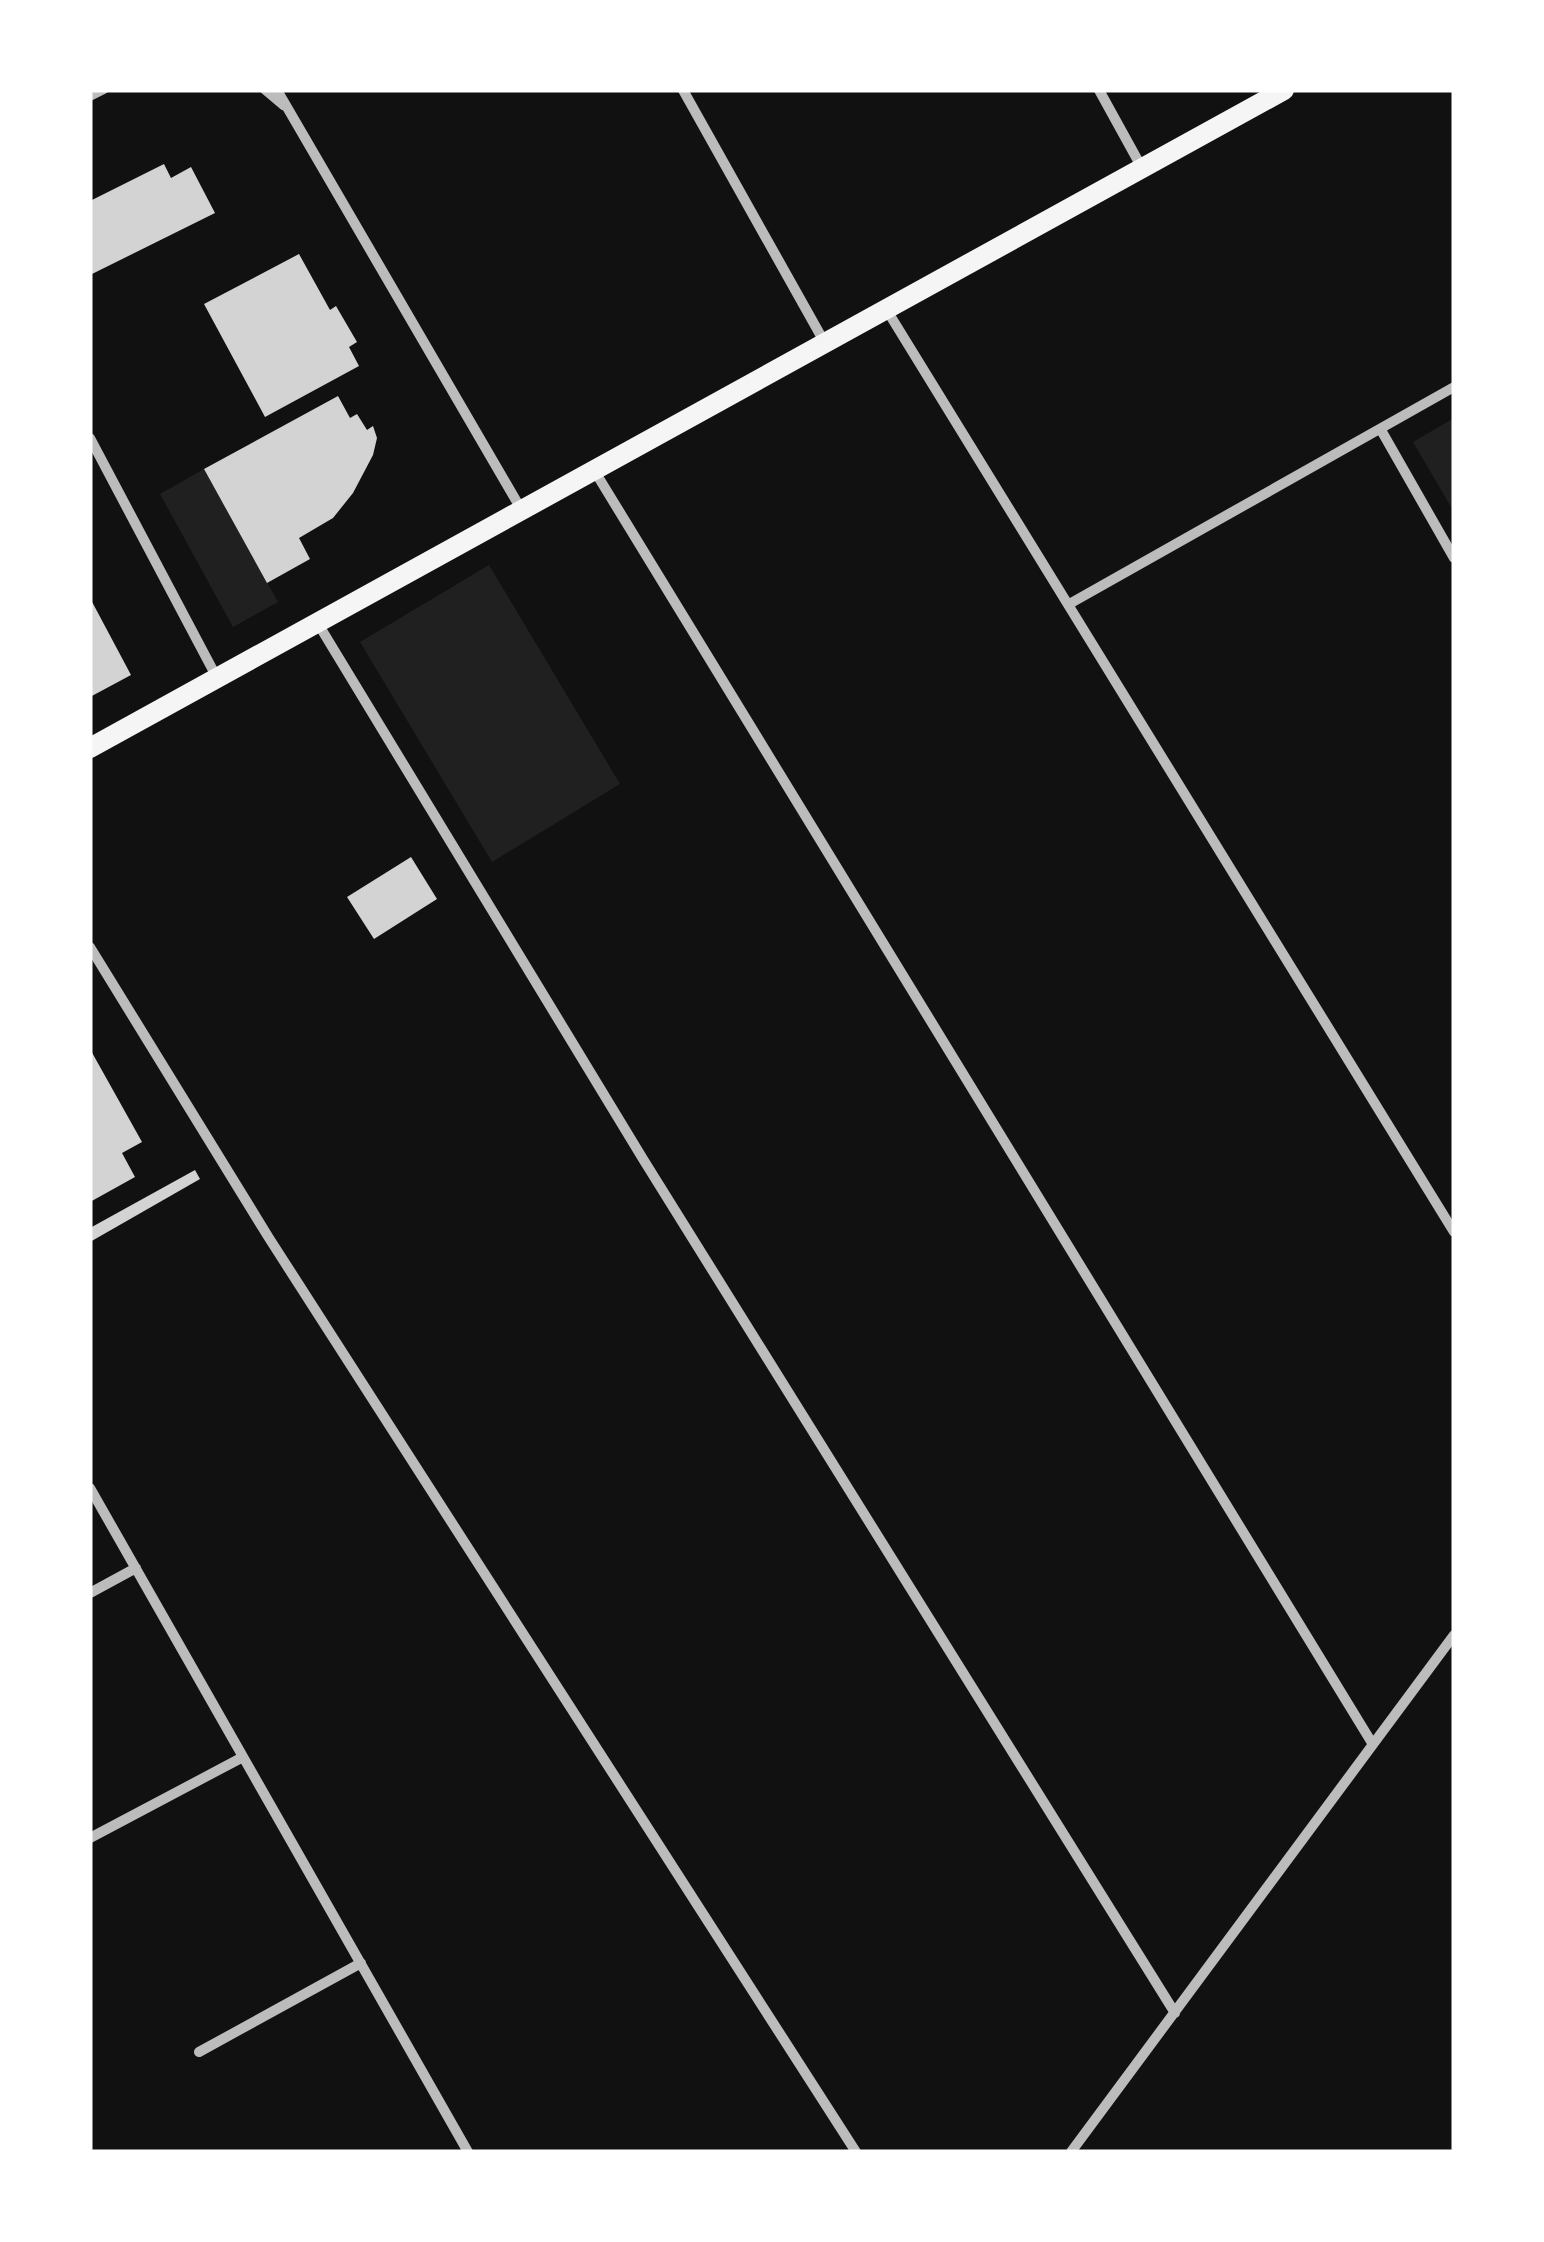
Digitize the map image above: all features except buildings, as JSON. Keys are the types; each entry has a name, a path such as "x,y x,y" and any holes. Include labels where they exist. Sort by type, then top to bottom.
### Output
{"main road":[{"path":"90,748 594,469 888,312 1284,90"}],"street":[{"path":"277,90 521,509"},
{"path":"683,90 826,345"},
{"path":"1098,90 1142,168"},
{"path":"888,312 1072,603 1454,1232"},
{"path":"1072,603 1454,387"},
{"path":"1382,430 1454,558"},
{"path":"90,438 216,676"},
{"path":"594,469 1372,1744"},
{"path":"317,621 643,1159 1175,2013"},
{"path":"90,947 268,1238 856,2152"},
{"path":"90,1488 468,2152"},
{"path":"90,1593 136,1568"},
{"path":"1071,2152 1454,1636"},
{"path":"90,1838 243,1757"},
{"path":"199,2052 361,1963"}],"lane":[{"path":"90,97 104,90"},
{"path":"264,90 287,108"}],"shaded area":[{"path":"1454,418 1454,512 1413,442"},
{"path":"204,469 278,602 233,627 160,494"},
{"path":"489,565 620,784 492,862 360,642"}]}
